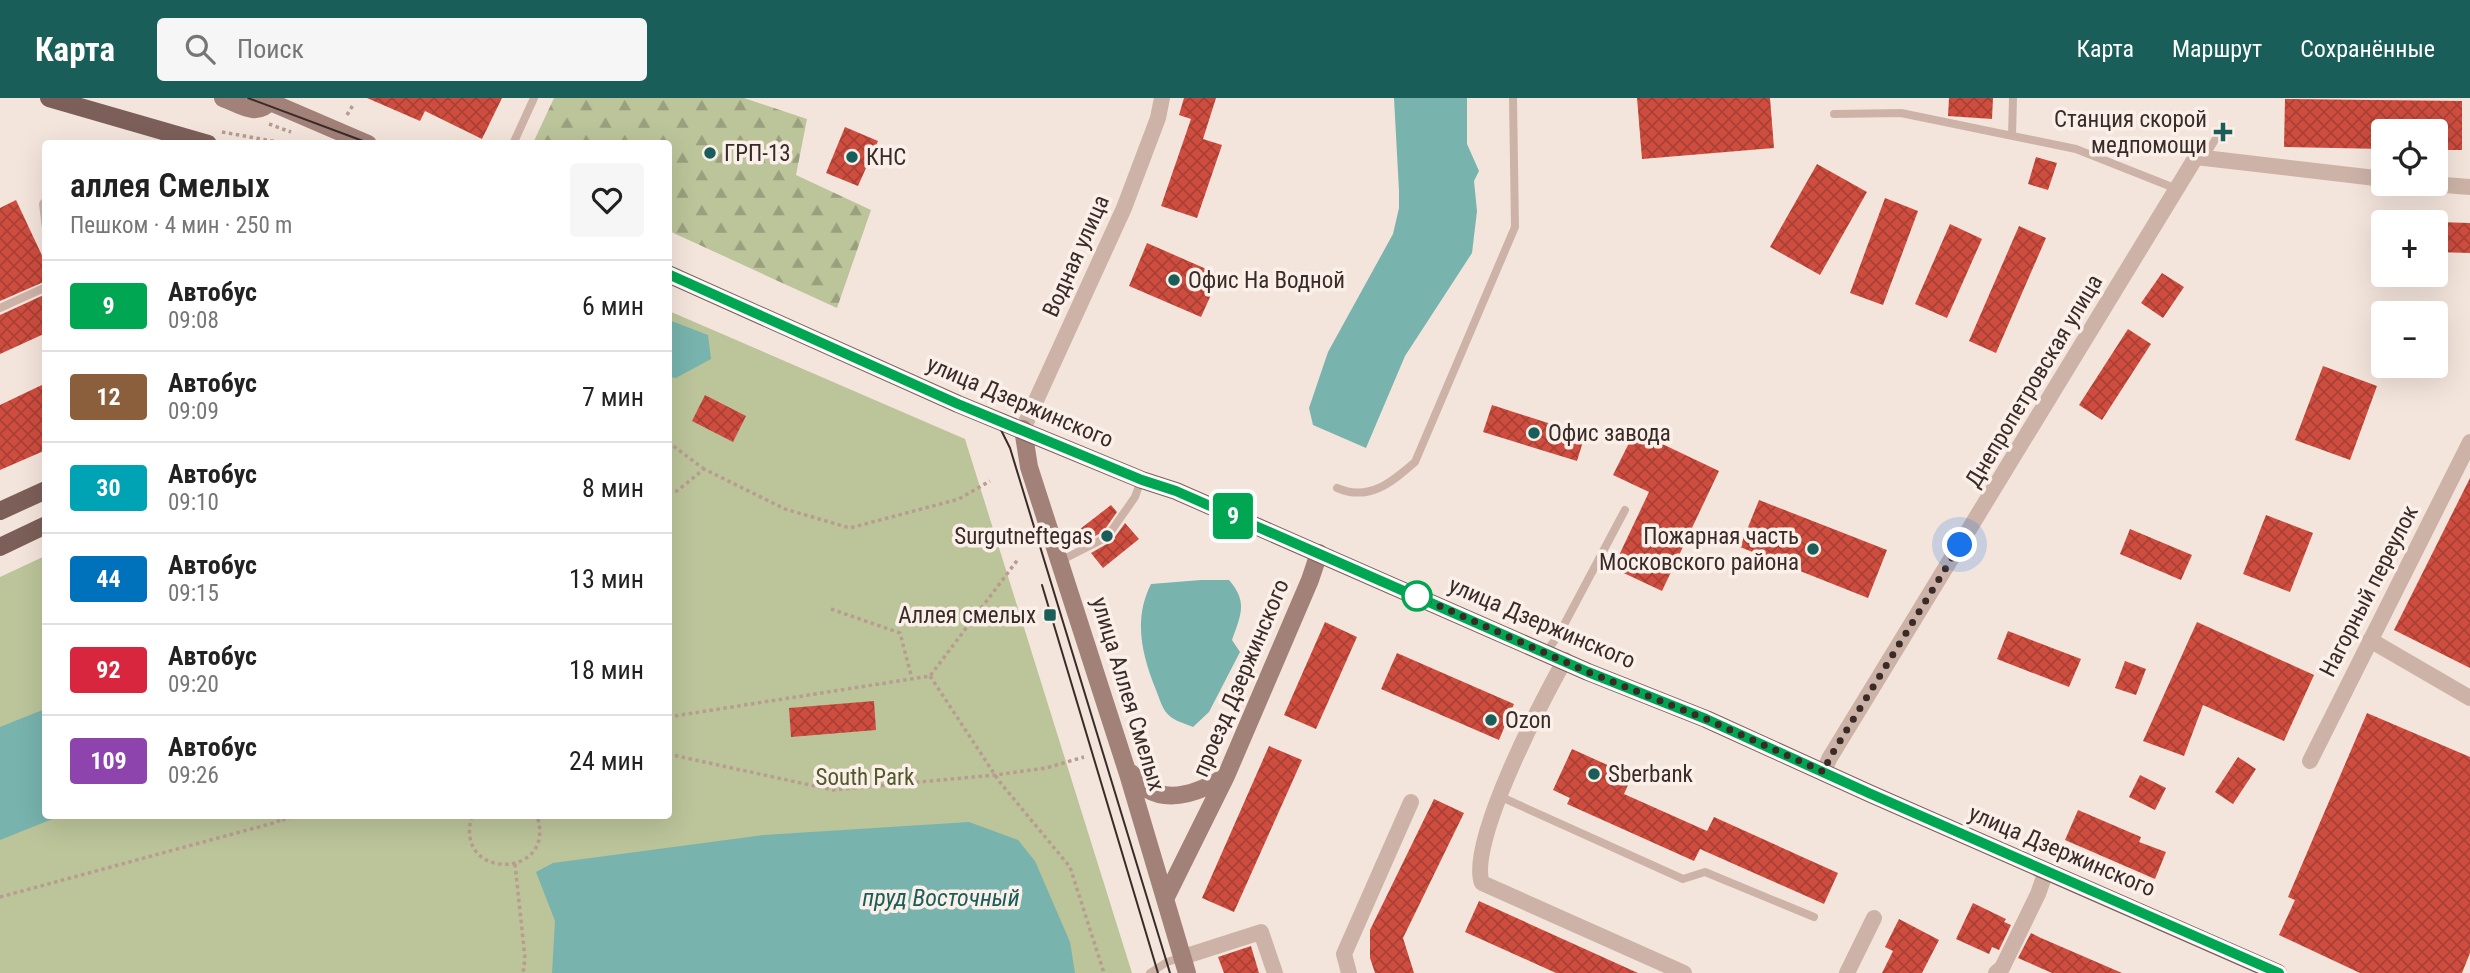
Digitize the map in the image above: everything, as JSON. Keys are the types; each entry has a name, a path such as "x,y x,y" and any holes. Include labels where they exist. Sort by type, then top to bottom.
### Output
{"main road":[{"path":"49,98 194,140"},
{"path":"223,98 254,111 261,110 268,99 359,140"},
{"name":"улица Дзержинского","path":"672,276 958,404 1142,480 1176,491 1588,672 1706,719 2278,973"},
{"name":"улица Аллея Смелых","path":"1023,429 1029,467 1128,774 1185,965"},
{"path":"0,511 42,492"},
{"path":"0,547 42,527"},
{"name":"проезд Дзержинского","path":"1166,897 1226,776 1320,552"},
{"path":"1128,774 1131,773 1146,788 1170,795 1199,791 1226,776"}],"street":[{"name":"Водная улица","path":"1023,429 1124,208 1158,118 1162,98"},
{"path":"2200,158 2371,178"},
{"name":"Днепропетровская улица","path":"1824,772 2177,189 2200,158"},
{"path":"2448,185 2470,187"},
{"name":"Нагорный переулок","path":"2310,761 2470,442"},
{"path":"2370,640 2470,698"},
{"path":"1565,660 1499,796 1480,859 1479,875 1482,883 1684,973"},
{"path":"1349,973 1344,954 1411,802"},
{"path":"1996,973 2002,968 2038,894 2046,871"},
{"path":"1847,973 1874,918"},
{"path":"1185,965 1261,932 1275,973"}],"lane":[{"path":"515,140 534,98"},
{"path":"1337,488 1351,494 1374,491 1396,479 1415,462 1514,227 1513,98"},
{"path":"2011,136 2013,98"},
{"path":"1834,114 1901,113 2076,149 2177,189"},
{"path":"2200,158 2218,135"},
{"path":"0,308 42,289"},
{"path":"1060,561 1107,537 1135,497 1142,480"},
{"path":"1546,652 1558,636 1625,510"},
{"path":"1499,796 1683,879 1705,872 1814,917"},
{"path":"1150,973 1167,962 1185,965"}],"path":[{"path":"672,445 704,469 785,509 850,528 958,499 990,481"},
{"path":"672,491 677,491 704,469"},
{"path":"672,716 930,676 1019,558"},
{"path":"831,609 900,633 912,679"},
{"path":"1044,621 1065,613"},
{"path":"930,676 995,775 1070,867 1104,973"},
{"path":"672,755 833,790 995,775 1046,768 1083,757"},
{"path":"277,822 281,819"},
{"path":"0,897 286,819"},
{"path":"471,819 470,837 474,848 482,857 503,866 526,859 534,851 541,828 538,819"},
{"path":"515,864 525,958 523,973"}],"green space":[{"path":"554,98 744,98 807,119 796,175 871,210 837,308 672,232 672,140 534,140"},
{"name":"South Park","path":"672,312 965,439 1132,973 0,973 0,577 42,557 42,819 672,819"}],"water":[{"path":"1394,98 1467,98 1467,144 1479,171 1474,181 1477,211 1472,253 1405,356 1366,448 1313,425 1309,408 1328,352 1393,234 1399,208"},
{"path":"672,321 708,335 711,359 676,378 672,377"},
{"path":"1229,580 1239,595 1241,608 1232,640 1240,652 1209,712 1193,727 1170,717 1162,706 1147,664 1141,624 1145,597 1151,584"},
{"path":"42,710 42,819 52,819 0,840 0,727"},
{"name":"пруд Восточный","path":"969,822 1018,840 1035,861 1070,942 1075,973 552,973 555,921 536,872 553,863 764,835"}],"building":[{"path":"367,98 502,98 482,139 425,111 420,121"},
{"path":"1184,98 1216,98 1203,139 1222,145 1197,218 1161,206 1191,119 1179,115"},
{"path":"1637,98 1770,98 1774,148 1642,159"},
{"path":"1949,98 1993,98 1992,119 1948,116"},
{"path":"2285,99 2462,101 2462,150 2448,150 2448,119 2371,119 2371,149 2284,147"},
{"name":"КНС","path":"845,127 878,141 858,186 826,173"},
{"path":"2036,157 2057,163 2048,190 2028,184"},
{"path":"1817,164 1867,192 1820,275 1770,247"},
{"path":"1885,198 1918,211 1883,305 1850,293"},
{"path":"16,200 42,255 42,283 0,301 0,208"},
{"path":"2448,222 2470,223 2470,253 2448,252"},
{"path":"1950,224 1982,239 1947,318 1915,304"},
{"path":"2019,226 2046,238 1996,353 1969,341"},
{"name":"Офис На Водной","path":"1147,243 1220,275 1201,317 1129,286"},
{"path":"2162,273 2184,287 2163,318 2141,303"},
{"path":"42,296 42,335 0,354 0,315"},
{"path":"2128,329 2151,344 2102,420 2079,405"},
{"path":"2323,366 2377,386 2350,460 2295,440"},
{"path":"42,385 42,452 0,470 0,405"},
{"path":"705,395 746,416 733,442 692,421"},
{"name":"Офис завода","path":"1492,405 1585,435 1577,461 1483,432"},
{"path":"1635,431 1719,471 1662,591 1613,568 1649,492 1613,475"},
{"path":"2470,478 2470,668 2394,630"},
{"name":"Пожарная часть Московского района","path":"1759,500 1887,550 1868,598 1740,547"},
{"path":"1111,505 1117,512 1103,532 1083,542 1075,533"},
{"path":"2266,515 2313,533 2290,592 2243,574"},
{"path":"1125,523 1139,539 1103,568 1091,553 1112,541"},
{"path":"2130,529 2192,555 2181,580 2120,554"},
{"path":"1325,622 1357,637 1316,729 1284,715"},
{"path":"2197,622 2314,675 2284,741 2203,705 2184,756 2143,741"},
{"path":"2008,631 2081,659 2069,687 1997,659"},
{"path":"1397,653 1514,704 1499,740 1381,689"},
{"path":"2125,661 2146,669 2136,695 2115,688"},
{"path":"874,701 876,730 791,737 789,708"},
{"path":"2367,713 2470,757 2470,953 2462,973 2360,973 2279,935 2295,900 2288,897"},
{"path":"1269,746 1302,760 1234,912 1202,898"},
{"path":"1572,749 1632,776 1624,794 1707,831 1714,817 1838,873 1824,904 1700,849 1694,861 1567,804 1570,798 1553,790"},
{"path":"2238,757 2256,769 2233,804 2215,792"},
{"path":"2140,775 2166,788 2155,810 2129,797"},
{"path":"1434,799 1464,813 1403,938 1414,973 1375,973 1370,958 1370,930"},
{"path":"2078,810 2141,837 2139,842 2166,852 2155,879 2065,840"},
{"path":"1479,901 1638,973 1556,973 1465,932"},
{"path":"1973,903 2006,919 2004,922 2011,925 1999,950 1992,947 1989,954 1956,939"},
{"path":"1899,919 1939,940 1922,973 1882,973 1893,951 1885,947"},
{"path":"2031,933 2122,973 2052,973 2018,958"},
{"path":"1251,946 1259,973 1224,973 1218,957"}],"tram line":[{"path":"248,98 360,140"},
{"path":"672,272 979,409 998,424 1010,448 1170,973"},
{"path":"1042,585 1158,973"}],"bus line":[{"name":"9","path":"672,276 958,404 1142,480 1176,491 1588,672 1706,719 2279,973"}],"place":[{"name":"Станция скорой медпомощи","path":"2223,132"},
{"name":"ГРП-13","path":"710,153"},
{"name":"КНС","path":"852,157"},
{"name":"Офис На Водной","path":"1174,280"},
{"name":"Офис завода","path":"1534,433"},
{"name":"Surgutneftegas","path":"1107,536"},
{"name":"Пожарная часть Московского района","path":"1813,549"},
{"name":"Аллея смелых","path":"1050,615"},
{"name":"Ozon","path":"1491,720"},
{"name":"Sberbank","path":"1594,774"}],"route":[{"path":"1417,596 1824,772 1829,759 1960,545"}]}
